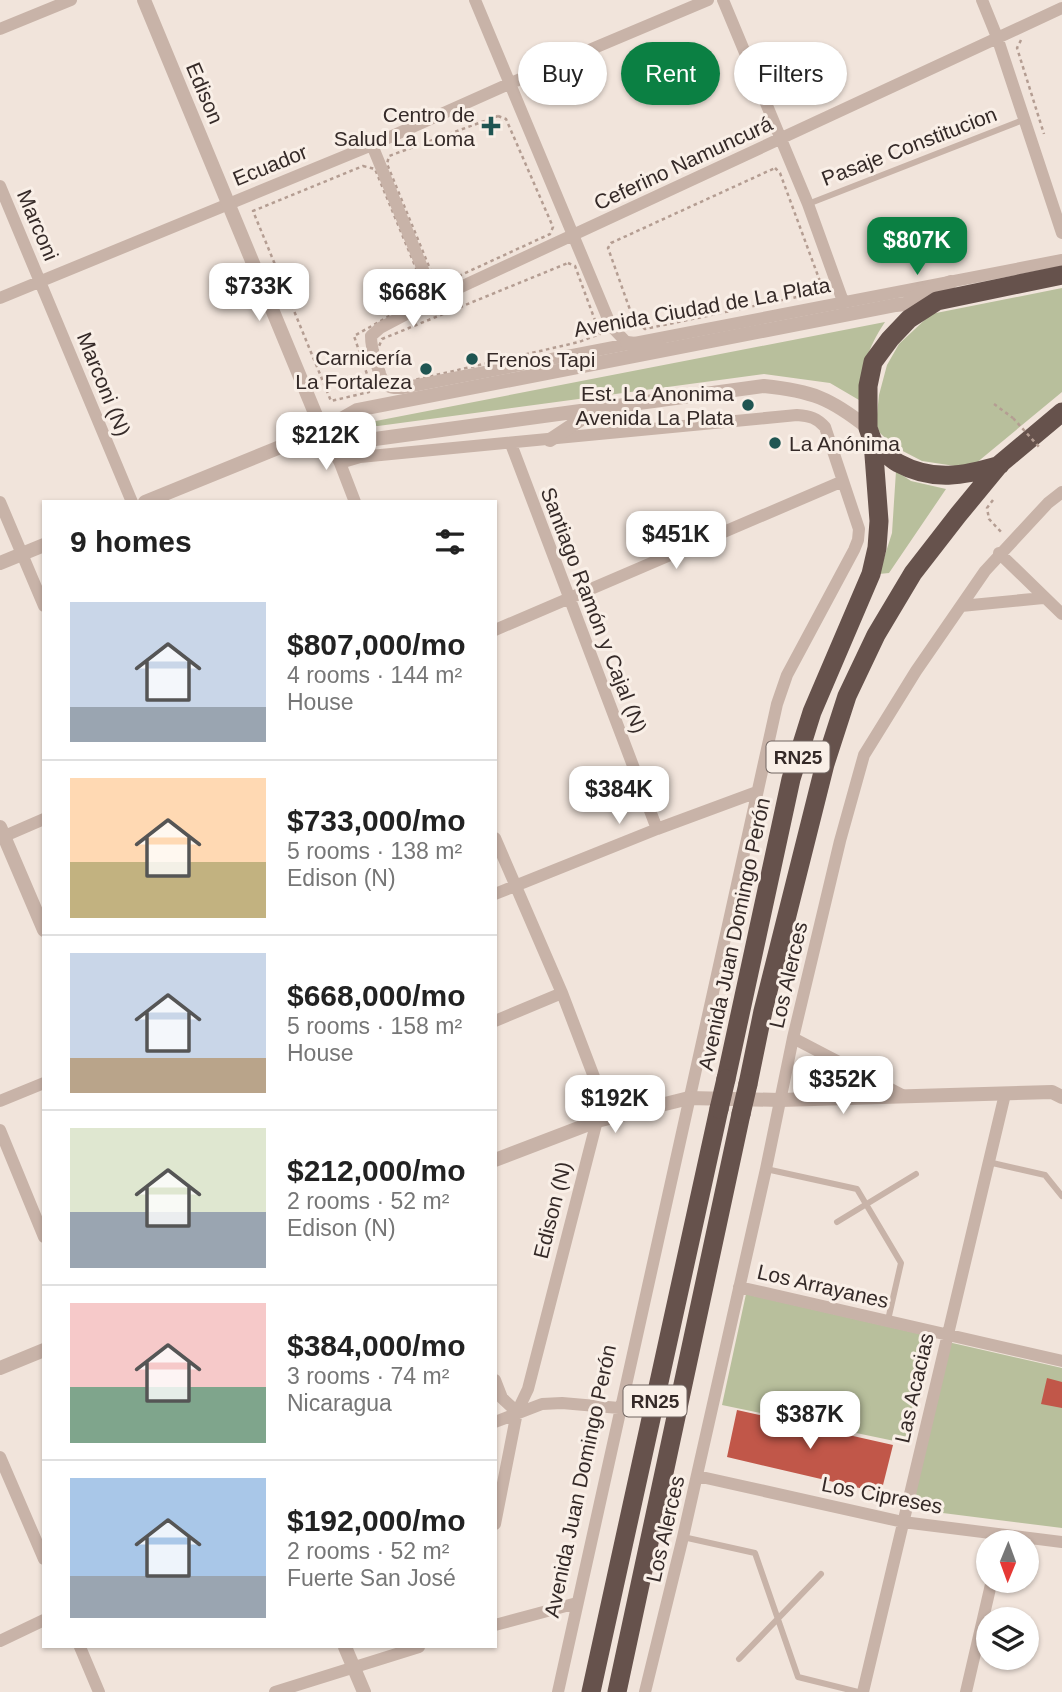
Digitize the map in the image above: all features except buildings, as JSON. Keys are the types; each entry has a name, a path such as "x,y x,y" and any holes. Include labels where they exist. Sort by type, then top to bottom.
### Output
{"highway":[{"name":"Avenida Ciudad de La Plata","path":"937,301 1062,275"},
{"name":"Avenida Juan Domingo Perón","path":"591,1692 791,779 812,712 871,574 877,548 878,521 868,386 873,362 909,319 937,301"},
{"name":"RN25","path":"617,1692 741,1114 825,764 847,696 876,635 913,573 1000,464 1062,412"},
{"path":"870,435 897,463 939,477 966,475 1000,464"}],"street":[{"path":"0,29 71,0"},
{"name":"Edison","path":"144,0 229,202"},
{"path":"475,0 611,326 626,343 676,348"},
{"name":"Ecuador","path":"0,298 372,145 708,0"},
{"path":"723,0 808,204 844,304"},
{"path":"982,0 997,37 1062,233"},
{"name":"Ceferino Namuncurá","path":"394,386 384,383 371,347 371,336 432,294 575,235 1062,8"},
{"path":"372,145 432,294"},
{"name":"Marconi","path":"0,186 40,280"},
{"path":"229,202 322,430 340,463 354,500"},
{"name":"Avenida Ciudad de La Plata","path":"394,386 844,304 1062,260"},
{"name":"Marconi (N)","path":"40,280 131,500"},
{"path":"896,305 951,282"},
{"name":"Avenida Ciudad de La Plata","path":"150,500 322,430 357,410 896,305 937,301"},
{"path":"322,430 344,439 375,439 764,386 798,389 819,395 847,411 870,435"},
{"path":"340,463 360,457 550,440 599,407"},
{"name":"Avenida Juan Domingo Perón","path":"550,440 797,415 818,419 825,427 844,481 857,521 858,540 787,675 776,704 558,1692"},
{"name":"Santiago Ramón y Cajal (N)","path":"511,444 657,829"},
{"path":"497,629 844,481"},
{"name":"Los Alerces","path":"645,1692 697,1476 793,1038 840,841 864,755 916,671 999,553 1062,492"},
{"path":"0,502 42,602"},
{"path":"0,564 42,546"},
{"path":"999,553 1062,614"},
{"path":"961,606 1044,598"},
{"path":"497,893 757,792"},
{"path":"42,820 1,834 42,926"},
{"name":"Edison (N)","path":"497,843 562,993 599,1090 601,1105 528,1389 517,1412 497,1514"},
{"path":"497,1020 562,993"},
{"path":"793,1038 906,1097"},
{"path":"0,1101 42,1084"},
{"path":"497,1159 597,1121 689,1098 780,1100 1059,1091"},
{"name":"Las Acacias","path":"860,1692 1005,1094"},
{"path":"0,1130 42,1232"},
{"name":"Los Arrayanes","path":"739,1287 1062,1362"},
{"path":"0,1368 42,1351"},
{"path":"497,1385 502,1398 517,1412"},
{"path":"497,1421 541,1404 619,1408"},
{"path":"0,1457 42,1554"},
{"name":"Los Cipreses","path":"697,1476 903,1522 976,1534"},
{"name":"Los Cipreses","path":"1040,1541 1062,1542"},
{"path":"966,1692 989,1593"},
{"path":"497,1624 577,1603"},
{"path":"0,1641 42,1621"},
{"path":"80,1648 99,1692"},
{"path":"345,1648 364,1692"},
{"path":"275,1692 416,1648"}],"lane":[{"name":"Pasaje Constitucion","path":"808,204 1023,120"},
{"path":"988,1162 1045,1175 1062,1196"},
{"path":"766,1169 857,1189 901,1263 888,1320"},
{"path":"837,1222 916,1174"},
{"path":"683,1537 755,1553 798,1677 860,1692"},
{"path":"739,1659 821,1574"}],"path":[{"path":"1022,38 1017,48 1046,139"},
{"path":"499,116 506,119 552,227 550,234 432,294 387,164 389,156 499,116"},
{"path":"369,392 331,401 253,211 363,166 375,169 425,290 432,294"},
{"path":"775,168 780,173 821,284 811,294 645,329 634,321 608,248 611,243 775,168"},
{"path":"394,386 387,379 377,351 382,339 568,263 575,266 600,334"},
{"path":"994,404 1013,418 1040,448"},
{"path":"994,500 987,508 989,519 1010,542"}],"green space":[{"path":"1062,288 1062,392 975,464 955,466 922,461 895,447 880,433 876,424 879,395 887,365 899,344 931,314"},
{"path":"885,322 866,360 859,400 830,383 764,374 378,426 350,426"},
{"path":"896,471 911,481 946,489 889,573 879,574 892,533"},
{"path":"746,1294 929,1336 904,1443 722,1405"},
{"path":"948,1342 1062,1368 1062,1528 911,1509"}],"place":[{"name":"Centro de Salud La Loma","path":"491,126"},
{"name":"Frenos Tapi","path":"472,359"},
{"name":"Carnicería La Fortaleza","path":"426,369"},
{"name":"Est. La Anonima Avenida La Plata","path":"748,405"},
{"name":"La Anónima","path":"775,443"}]}
